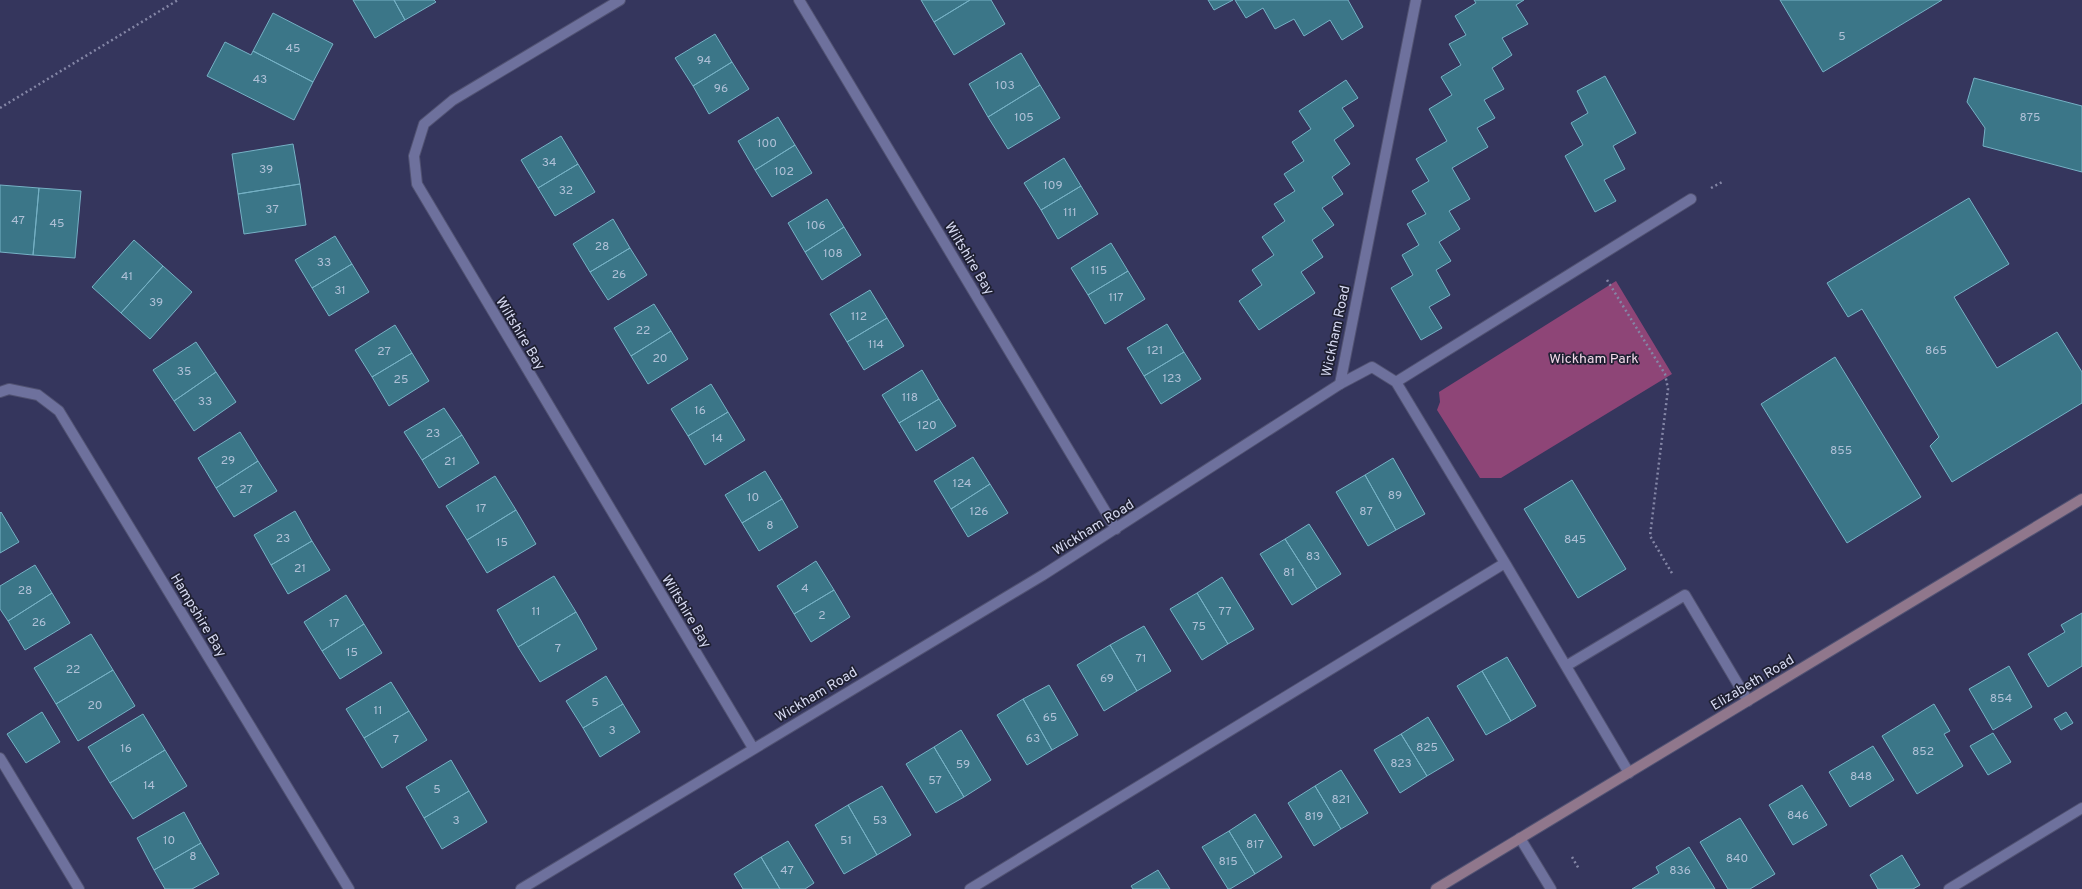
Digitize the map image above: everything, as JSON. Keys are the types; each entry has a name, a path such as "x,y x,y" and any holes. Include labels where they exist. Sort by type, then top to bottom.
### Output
{"street":[{"name":"Wiltshire Bay","path":"620,0 453,100 424,124 414,156 417,184 753,748"},
{"name":"Wiltshire Bay","path":"799,0 1116,529"},
{"name":"Wickham Road","path":"521,889 1116,529 1340,384 1416,0"},
{"path":"1396,382 1691,199"},
{"path":"1340,384 1372,367 1396,382 1629,773"},
{"name":"Hampshire Bay","path":"0,392 9,389 38,395 59,411 350,889"},
{"name":"Elizabeth Road","path":"1436,889 2082,499"},
{"path":"970,889 1505,564"},
{"path":"1566,666 1684,595 1748,701"},
{"path":"0,758 78,889"},
{"path":"1949,889 2082,808"},
{"path":"1520,838 1551,889"}],"path":[{"path":"0,108 178,0"},
{"path":"1594,259 1665,374 1668,389 1650,536 1684,595"},
{"path":"1572,857 1579,870"}],"green space":[{"name":"Wickham Park","path":"1616,281 1672,374 1501,478 1480,478 1437,410 1440,402 1439,392"}],"building":[{"path":"353,0 394,0 405,20 375,38"},
{"path":"394,0 434,0 436,2 405,20"},
{"path":"921,0 970,0 934,22"},
{"path":"970,0 991,0 1005,24 954,55 934,22"},
{"path":"1208,0 1233,0 1214,10"},
{"path":"1235,0 1348,0 1363,27 1342,40 1330,20 1304,36 1294,19 1275,29 1263,8 1246,18"},
{"path":"1474,0 1524,0 1516,5 1528,24 1502,38 1512,55 1492,68 1504,89 1484,100 1495,118 1477,128 1488,147 1452,168 1470,199 1449,211 1460,229 1439,242 1451,261 1436,270 1450,295 1429,307 1442,328 1421,340 1391,288 1413,275 1402,255 1419,245 1407,224 1426,214 1412,191 1429,181 1416,159 1447,141 1429,109 1452,95 1441,77 1461,65 1449,44 1466,35 1455,16 1476,3"},
{"path":"1780,0 1942,0 1823,72"},
{"path":"273,13 333,44 313,82 253,51"},
{"path":"715,34 732,62 693,86 675,58"},
{"path":"225,42 251,55 253,51 313,82 294,120 207,76"},
{"path":"1021,53 1040,85 988,117 969,84"},
{"path":"732,62 749,89 709,114 693,86"},
{"path":"1605,76 1636,133 1613,146 1625,169 1604,180 1616,201 1595,212 1565,156 1583,145 1571,123 1588,113 1577,91"},
{"path":"1974,78 2082,106 2082,172 1983,146 1985,128 1967,102"},
{"path":"1346,80 1358,98 1342,108 1354,126 1334,140 1350,164 1332,177 1343,194 1322,208 1334,225 1312,240 1323,257 1301,272 1315,293 1259,330 1239,301 1262,285 1252,270 1274,255 1262,237 1285,221 1274,204 1295,191 1284,174 1304,161 1292,142 1311,129 1299,111"},
{"path":"1040,85 1060,118 1008,149 988,117"},
{"path":"778,117 795,145 755,170 738,141"},
{"path":"561,136 578,164 538,188 521,160"},
{"path":"293,144 300,184 238,194 232,154"},
{"path":"795,145 812,173 772,197 755,170"},
{"path":"1064,158 1081,186 1041,210 1024,183"},
{"path":"578,164 595,192 555,216 538,188"},
{"path":"300,184 306,225 244,234 238,194"},
{"path":"0,185 39,188 33,255 0,252"},
{"path":"1081,186 1098,214 1058,239 1041,210"},
{"path":"39,188 81,191 75,258 33,255"},
{"path":"1969,198 2009,264 1954,297 1997,368 2057,332 2082,372 2082,403 1952,482 1930,446 1939,437 1862,309 1848,317 1827,283"},
{"path":"827,199 844,227 805,252 788,223"},
{"path":"613,219 630,248 590,272 573,244"},
{"path":"844,227 861,255 822,280 805,252"},
{"path":"335,236 352,264 312,288 295,260"},
{"path":"134,240 163,266 121,313 92,287"},
{"path":"1111,243 1128,271 1088,295 1071,268"},
{"path":"630,248 647,275 608,300 590,272"},
{"path":"352,264 369,292 329,316 312,288"},
{"path":"163,266 192,292 150,339 121,313"},
{"path":"1128,271 1145,299 1105,324 1088,295"},
{"path":"870,290 887,318 847,342 830,314"},
{"path":"654,304 671,331 631,356 614,328"},
{"path":"887,318 904,346 864,370 847,342"},
{"path":"1167,324 1184,352 1144,376 1127,348"},
{"path":"395,325 412,353 372,377 355,350"},
{"path":"671,331 688,359 648,384 631,356"},
{"path":"196,342 216,372 174,401 153,370"},
{"path":"1184,352 1201,379 1161,404 1144,376"},
{"path":"412,353 429,381 389,406 372,377"},
{"path":"1835,357 1921,497 1847,543 1761,404"},
{"path":"922,370 939,399 899,423 882,395"},
{"path":"216,372 236,402 194,431 174,401"},
{"path":"711,384 728,412 688,436 671,409"},
{"path":"939,399 956,426 916,451 899,423"},
{"path":"444,408 462,435 422,460 404,432"},
{"path":"728,412 745,440 705,465 688,436"},
{"path":"240,432 258,461 216,488 198,458"},
{"path":"462,435 479,463 439,488 422,460"},
{"path":"973,457 990,484 951,509 934,481"},
{"path":"1393,458 1425,514 1396,530 1365,475"},
{"path":"258,461 277,491 234,517 216,488"},
{"path":"765,471 782,499 742,523 725,495"},
{"path":"1365,475 1396,530 1368,546 1336,492"},
{"path":"495,476 516,510 467,540 446,506"},
{"path":"1572,480 1626,569 1578,598 1524,509"},
{"path":"990,484 1008,513 968,537 951,509"},
{"path":"782,499 798,527 759,551 742,523"},
{"path":"516,510 536,544 487,573 467,540"},
{"path":"295,511 312,541 271,565 254,535"},
{"path":"1,512 19,542 0,553 0,513"},
{"path":"1309,524 1341,574 1317,589 1285,539"},
{"path":"1285,539 1317,589 1292,605 1260,554"},
{"path":"312,541 330,570 288,594 271,565"},
{"path":"816,561 834,590 794,614 777,586"},
{"path":"35,565 52,593 8,621 0,609 0,586"},
{"path":"554,576 576,612 518,647 497,610"},
{"path":"1222,577 1254,629 1228,644 1197,593"},
{"path":"834,590 850,617 811,642 794,614"},
{"path":"52,593 70,623 25,650 8,621"},
{"path":"1197,593 1228,644 1202,660 1170,609"},
{"path":"346,595 364,624 322,651 304,622"},
{"path":"576,612 597,649 540,682 518,647"},
{"path":"2082,613 2082,666 2048,687 2028,654 2065,632 2061,625"},
{"path":"364,624 382,653 340,679 322,651"},
{"path":"1144,626 1171,671 1137,691 1110,645"},
{"path":"91,634 113,670 56,704 34,668"},
{"path":"1110,645 1137,691 1104,711 1077,665"},
{"path":"1507,657 1536,706 1511,721 1482,671"},
{"path":"2009,666 2032,707 1993,730 1969,689"},
{"path":"113,670 135,706 78,741 56,704"},
{"path":"1482,671 1511,721 1486,735 1457,686"},
{"path":"606,676 623,704 583,728 566,701"},
{"path":"391,682 409,711 364,738 346,709"},
{"path":"1049,685 1078,735 1052,750 1023,699"},
{"path":"1023,699 1052,750 1027,765 997,715"},
{"path":"623,704 640,732 600,757 583,728"},
{"path":"1934,704 1950,731 1944,734 1963,766 1917,794 1882,736"},
{"path":"409,711 427,740 382,768 364,738"},
{"path":"42,712 60,742 26,763 7,734"},
{"path":"2066,712 2073,723 2061,730 2054,719"},
{"path":"143,714 165,750 110,783 88,747"},
{"path":"1428,717 1454,760 1427,776 1401,734"},
{"path":"961,730 991,780 964,797 934,747"},
{"path":"1993,733 2011,762 1988,775 1970,746"},
{"path":"1401,734 1427,776 1400,793 1374,750"},
{"path":"1873,746 1894,780 1850,807 1829,772"},
{"path":"934,747 964,797 936,813 906,764"},
{"path":"165,750 187,786 133,819 110,783"},
{"path":"451,760 469,791 424,818 406,787"},
{"path":"1341,770 1368,813 1341,829 1315,786"},
{"path":"1802,785 1827,825 1793,845 1769,805"},
{"path":"882,786 911,835 877,855 848,805"},
{"path":"1315,786 1341,829 1314,846 1288,803"},
{"path":"469,791 487,822 442,849 424,818"},
{"path":"848,805 877,855 844,874 815,825"},
{"path":"184,812 201,843 154,870 137,838"},
{"path":"1255,814 1282,857 1255,874 1229,831"},
{"path":"1740,818 1775,874 1750,889 1728,889 1700,842"},
{"path":"1229,831 1255,874 1228,889 1202,847"},
{"path":"788,841 814,883 805,889 780,889 761,857"},
{"path":"201,843 219,874 192,889 165,889 154,870"},
{"path":"1689,847 1715,889 1632,889 1659,873 1656,867"},
{"path":"1902,855 1920,885 1913,889 1878,889 1870,875"},
{"path":"761,857 780,889 743,889 734,874"},
{"path":"1158,870 1170,889 1133,889 1131,886"}]}
